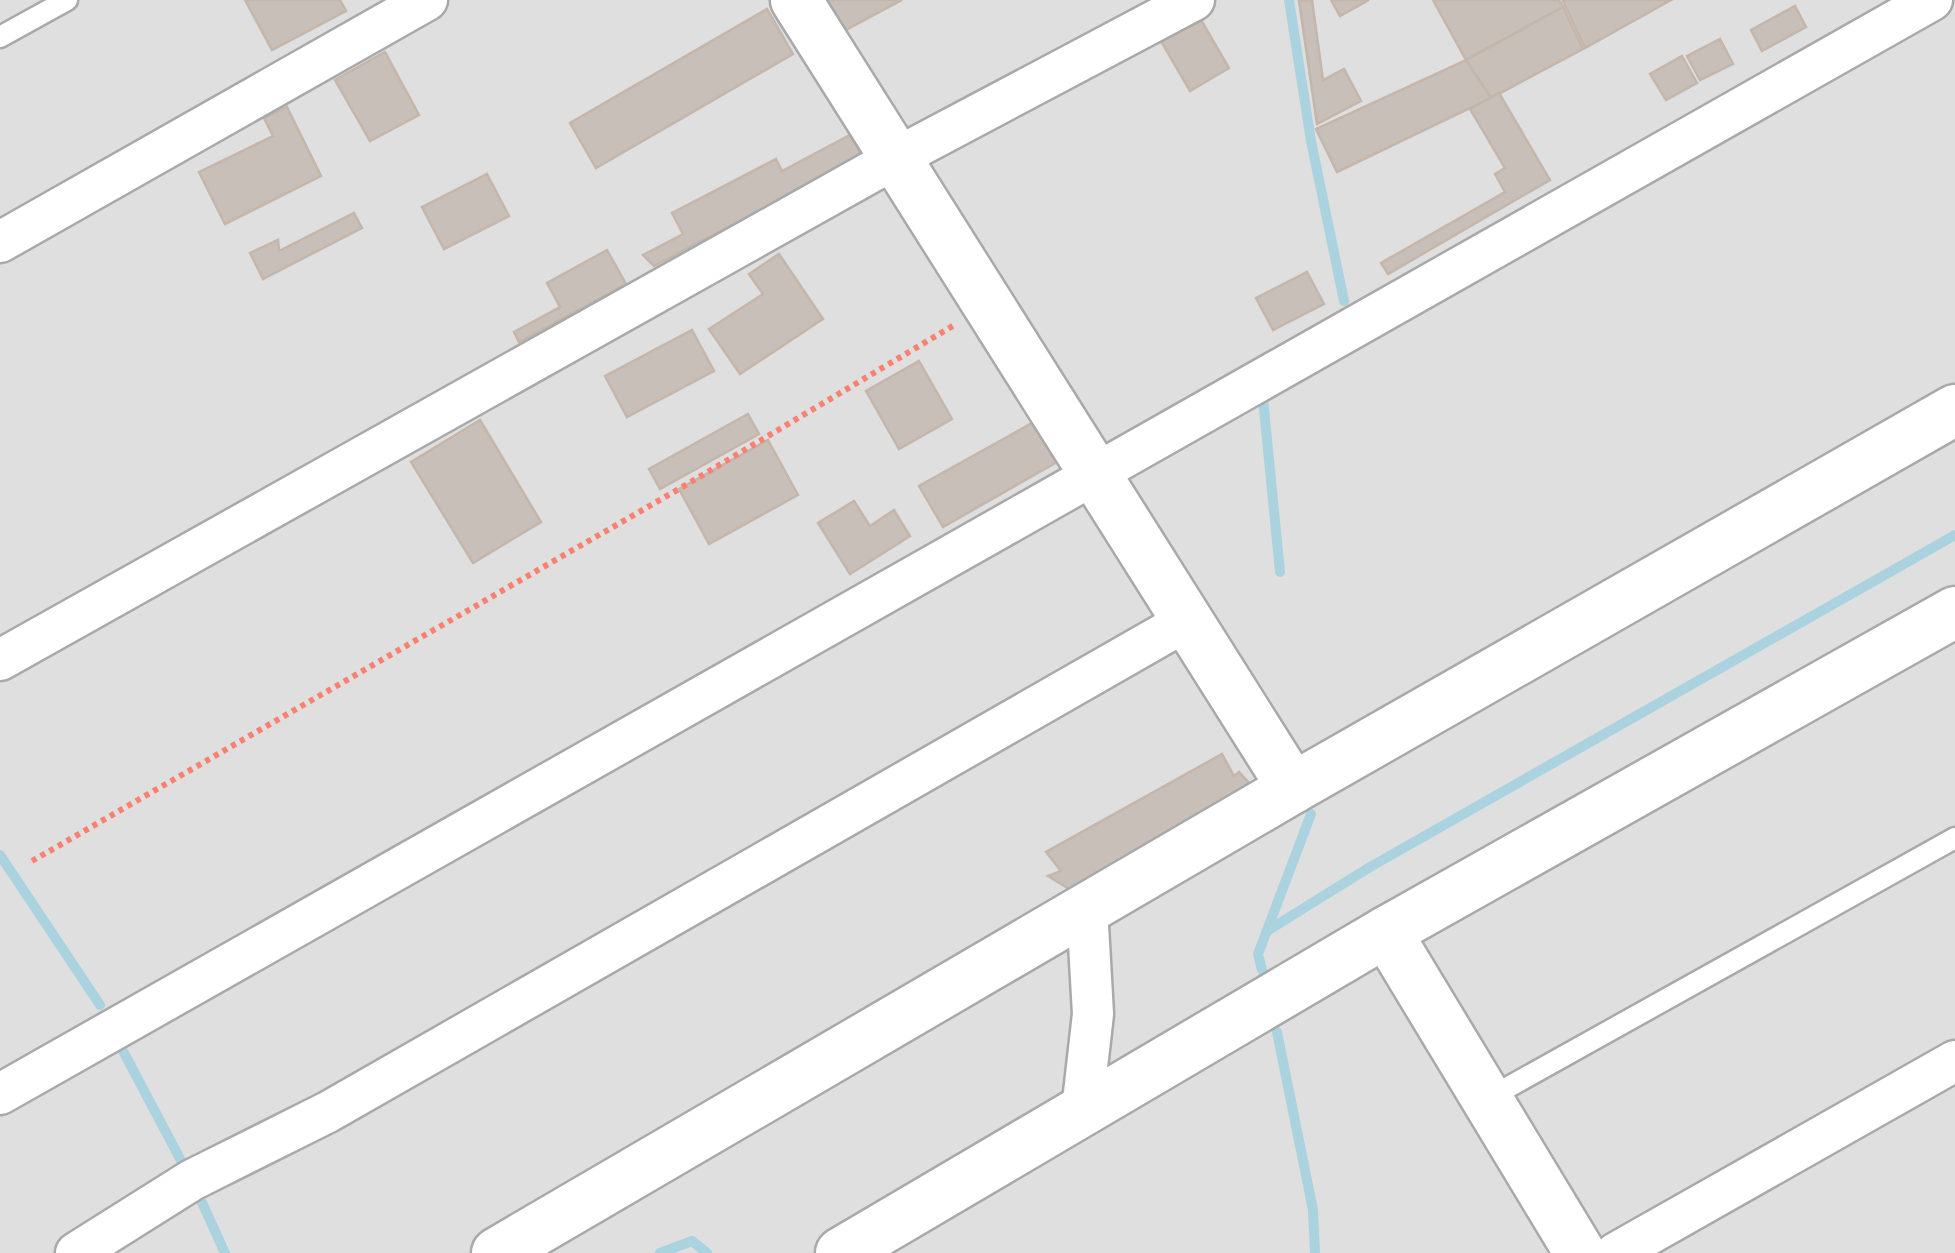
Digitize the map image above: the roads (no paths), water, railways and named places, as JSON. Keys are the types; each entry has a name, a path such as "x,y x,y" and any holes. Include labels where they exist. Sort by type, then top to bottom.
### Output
{"street":[{"path":"0,242 427,0"},
{"path":"796,0 1293,788"},
{"path":"0,660 896,158 1194,0"},
{"path":"0,1094 1932,0"},
{"path":"496,1253 1293,788 1955,410"},
{"path":"841,1253 1386,932 1955,612"},
{"path":"76,1253 192,1180 328,1112 1188,620"},
{"path":"1082,1111 1093,1014 1087,908"},
{"path":"1386,932 1580,1253"},
{"path":"1616,1253 1955,1061"}],"lane":[{"path":"0,37 67,0"},
{"path":"1487,1099 1955,838"}],"waterway":[{"path":"1289,0 1311,141 1344,301"},
{"path":"1272,394 1263,399 1280,572"},
{"path":"1267,931 1370,867 1955,535"},
{"path":"1262,970 1258,954 1311,814"},
{"path":"0,855 100,1005"},
{"path":"1277,1032 1313,1210 1315,1253"},
{"path":"122,1049 187,1172"},
{"path":"195,1187 225,1253"},
{"path":"660,1253 692,1241 707,1253"}]}
